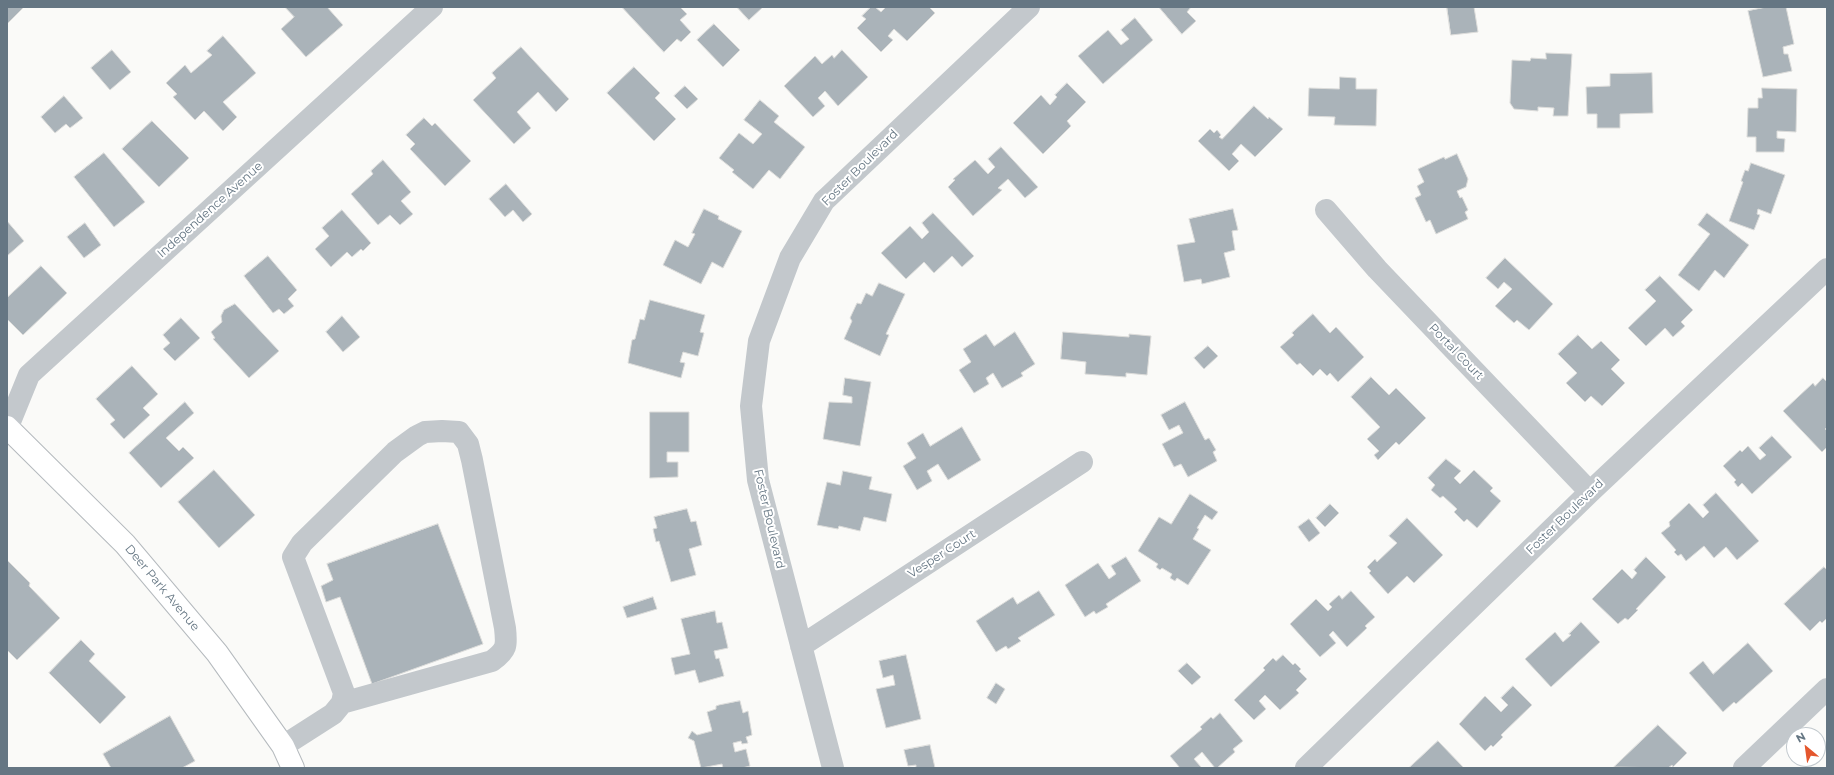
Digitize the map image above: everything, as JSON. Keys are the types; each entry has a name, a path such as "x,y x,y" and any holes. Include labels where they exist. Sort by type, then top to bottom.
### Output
{"main road":[{"name":"Deer Park Avenue","path":"7,428 126,544 217,652 283,746 293,768"}],"street":[{"name":"Independence Avenue","path":"7,428 29,375 432,7"},
{"name":"Foster Boulevard","path":"834,768 758,480 751,406 759,341 790,258 824,202 1028,7"},
{"name":"Portal Court","path":"1326,210 1377,270 1590,492"},
{"name":"Foster Boulevard","path":"1306,768 1590,492 1827,269"},
{"path":"283,746 333,714 342,704 344,693 293,557 302,543 395,452 417,436 426,432 459,432 468,444 472,460 507,645 501,654 492,661 342,704"},
{"name":"Vesper Court","path":"801,646 1082,462"},
{"path":"1744,768 1827,689"}],"building":[{"path":"7,7 24,7 7,24"},
{"path":"285,7 327,7 343,25 306,57 281,29 294,17"},
{"path":"622,7 680,7 687,14 680,20 691,32 681,42 677,39 664,52"},
{"path":"737,7 763,7 749,20"},
{"path":"871,7 875,7 881,12 886,7 929,7 935,13 907,41 894,29 888,36 893,40 881,52 857,28 866,19 862,16"},
{"path":"1159,7 1191,7 1187,12 1196,21 1182,34"},
{"path":"1447,7 1474,7 1478,32 1451,35"},
{"path":"1767,7 1786,7 1794,44 1783,47 1784,54 1788,54 1792,71 1763,77 1748,11"},
{"path":"1135,18 1153,40 1103,84 1078,56 1108,30 1121,45 1129,39 1121,30"},
{"path":"714,24 740,50 723,67 697,40"},
{"path":"223,36 256,73 223,102 237,117 223,131 204,111 195,120 173,97 177,94 166,83 185,65 191,73 212,55 207,51"},
{"path":"521,47 569,99 556,112 538,92 517,112 531,128 514,144 473,100 496,78 492,73"},
{"path":"112,50 131,72 110,90 91,68"},
{"path":"842,50 868,77 838,106 825,91 818,98 825,106 813,117 784,86 815,56 822,64 832,55 834,58"},
{"path":"1546,53 1572,54 1568,116 1553,116 1554,108 1538,107 1538,111 1514,109 1510,103 1512,60 1530,61 1531,58 1546,59"},
{"path":"634,67 660,93 655,98 676,119 654,141 607,93"},
{"path":"1652,73 1653,113 1620,114 1620,128 1597,128 1597,114 1587,114 1586,87 1610,86 1610,74"},
{"path":"1340,77 1356,78 1356,89 1377,89 1376,126 1334,125 1335,117 1308,116 1309,88 1339,89"},
{"path":"1067,83 1086,102 1067,121 1071,126 1043,154 1013,123 1041,95 1050,105 1057,97 1055,95"},
{"path":"685,86 698,99 687,109 674,96"},
{"path":"1762,88 1797,89 1796,132 1777,131 1777,138 1785,139 1784,152 1756,152 1756,137 1747,137 1748,108 1758,108 1758,98 1762,98"},
{"path":"64,96 83,118 70,128 66,124 55,133 41,117"},
{"path":"760,100 779,116 774,122 805,147 780,179 769,170 753,189 732,172 734,170 719,158 739,133 753,144 762,134 744,120"},
{"path":"1254,106 1268,119 1269,117 1283,129 1255,157 1241,144 1232,154 1239,161 1229,171 1198,141 1210,129 1214,133 1217,130 1221,135 1219,137 1222,139"},
{"path":"424,118 432,126 435,123 471,161 445,186 410,149 415,144 406,135"},
{"path":"152,121 189,158 159,187 122,149"},
{"path":"1001,147 1038,187 1025,198 1008,179 998,188 1002,190 973,216 948,187 955,180 953,179 975,160 988,174 995,167 988,159"},
{"path":"104,153 145,202 114,227 74,177"},
{"path":"1457,154 1468,179 1466,187 1457,191 1460,198 1462,197 1468,210 1465,212 1468,219 1436,234 1430,220 1426,222 1415,198 1421,195 1417,186 1424,182 1418,169 1444,157 1445,159"},
{"path":"383,160 411,192 401,201 413,214 400,225 390,215 378,225 351,194 373,174 371,171"},
{"path":"1751,163 1785,175 1771,214 1758,209 1757,214 1760,215 1754,230 1729,221 1743,182 1741,181 1745,170 1748,171"},
{"path":"506,184 532,214 523,222 513,210 505,217 489,199"},
{"path":"704,209 719,216 718,219 742,231 723,268 712,262 701,284 663,265 675,240 688,247 695,234 692,233"},
{"path":"1233,209 1238,230 1232,231 1235,250 1224,253 1230,277 1202,284 1201,279 1184,282 1177,245 1195,242 1189,219"},
{"path":"342,210 371,243 363,251 361,249 352,257 347,252 331,267 315,249 329,236 322,228"},
{"path":"933,213 974,256 962,267 952,256 934,273 924,262 906,279 881,253 910,226 922,239 929,232 922,223"},
{"path":"1707,213 1749,245 1724,278 1715,270 1699,291 1678,275 1710,234 1698,225"},
{"path":"7,221 24,241 7,256"},
{"path":"85,223 101,245 84,258 67,237"},
{"path":"268,256 297,290 288,299 294,306 284,314 279,309 273,313 244,276"},
{"path":"1505,258 1553,304 1529,330 1517,320 1514,323 1495,306 1512,289 1504,282 1498,289 1486,278"},
{"path":"41,266 67,293 23,335 7,319 7,298"},
{"path":"1660,276 1693,310 1681,322 1685,326 1673,337 1665,328 1646,346 1628,328 1656,301 1645,290"},
{"path":"879,283 905,294 886,334 889,335 880,356 844,339 852,321 850,318 857,303 861,304 866,293 872,296"},
{"path":"650,300 705,315 700,332 704,333 698,356 683,352 680,362 685,363 681,378 628,363 632,340 635,339 640,319 644,320"},
{"path":"235,304 279,351 249,378 213,339 215,338 211,332 222,322 221,316 224,310"},
{"path":"1313,314 1330,333 1336,327 1364,357 1338,382 1330,373 1327,376 1320,369 1313,376 1300,363 1297,365 1280,347 1294,335 1292,333"},
{"path":"342,316 360,337 343,352 326,332"},
{"path":"181,318 200,338 175,361 163,349 170,343 163,335"},
{"path":"1015,332 1035,364 1021,373 1023,376 1002,388 993,373 986,378 989,384 974,393 959,370 971,362 963,349 986,334 994,346"},
{"path":"1063,332 1129,337 1129,334 1151,336 1147,375 1126,373 1126,377 1085,374 1086,362 1061,359"},
{"path":"1578,335 1592,349 1601,341 1620,360 1611,369 1625,383 1602,406 1591,396 1585,402 1566,383 1577,373 1558,354"},
{"path":"1208,346 1218,356 1204,369 1194,358"},
{"path":"132,366 158,394 143,408 150,415 124,439 110,424 115,420 96,399"},
{"path":"1371,377 1389,395 1396,388 1426,418 1399,445 1396,442 1378,460 1374,455 1379,451 1367,439 1380,427 1351,397"},
{"path":"845,378 871,382 860,446 823,439 829,402 852,403 852,397 843,395"},
{"path":"1823,378 1827,382 1827,427 1825,429 1827,431 1827,447 1822,452 1783,411 1813,383 1815,386"},
{"path":"185,402 194,413 166,438 179,451 183,447 194,458 161,488 129,453"},
{"path":"1185,402 1205,440 1209,438 1216,450 1213,452 1217,461 1188,477 1181,464 1174,467 1162,444 1183,433 1179,425 1169,430 1161,415"},
{"path":"650,412 689,412 689,452 667,452 667,462 678,462 678,477 650,478"},
{"path":"962,427 981,460 948,480 938,464 927,471 932,481 917,490 903,466 916,458 907,443 923,433 930,446"},
{"path":"1772,436 1792,457 1752,494 1742,483 1738,487 1734,482 1736,480 1723,466 1740,450 1742,452 1748,446 1760,460 1766,455 1759,448"},
{"path":"1446,459 1461,471 1454,478 1460,484 1474,470 1493,488 1490,491 1501,501 1477,528 1467,519 1464,522 1454,512 1457,509 1443,496 1440,498 1431,490 1435,485 1428,478"},
{"path":"214,470 255,515 219,548 178,502"},
{"path":"843,471 872,477 869,489 892,494 886,522 864,517 860,531 839,526 838,529 817,525 827,482 840,485"},
{"path":"1716,493 1759,541 1737,560 1726,547 1714,558 1704,546 1686,561 1681,554 1678,556 1674,552 1676,550 1661,533 1670,526 1669,522 1689,503 1703,518 1709,512 1703,505"},
{"path":"1190,494 1218,512 1212,520 1205,515 1197,528 1199,529 1193,539 1211,550 1188,585 1177,578 1175,581 1170,578 1172,574 1162,568 1160,570 1156,567 1158,564 1138,551 1159,517 1171,524"},
{"path":"1330,504 1339,513 1325,527 1316,518"},
{"path":"687,509 691,522 696,521 702,545 689,549 696,575 671,582 659,541 656,542 653,529 657,528 654,517"},
{"path":"1407,518 1443,555 1414,583 1407,576 1388,594 1369,573 1371,571 1367,567 1375,559 1377,562 1397,543 1389,536"},
{"path":"1309,519 1320,533 1309,542 1298,527"},
{"path":"438,524 483,644 372,684 340,597 326,602 321,586 333,580 327,564"},
{"path":"1126,557 1141,581 1106,604 1108,607 1096,614 1094,611 1085,617 1065,585 1098,563 1109,579 1116,574 1111,566"},
{"path":"1646,557 1666,577 1636,609 1638,610 1628,620 1625,618 1618,624 1592,599 1622,569 1632,579 1637,573 1634,570"},
{"path":"7,560 30,583 29,586 60,618 17,660 7,650"},
{"path":"1824,567 1827,570 1827,618 1822,623 1820,621 1810,631 1784,604"},
{"path":"1039,591 1055,615 1018,638 1021,641 1008,649 1006,646 996,652 976,621 1013,597 1017,604"},
{"path":"1351,591 1375,617 1365,626 1367,628 1347,647 1333,631 1329,635 1336,643 1320,657 1290,624 1316,599 1328,611 1332,607 1329,604 1339,595 1342,599"},
{"path":"653,597 657,609 627,618 623,607"},
{"path":"715,611 717,623 722,622 728,648 714,651 716,659 719,658 724,676 699,683 695,670 675,675 671,658 690,654 681,619"},
{"path":"1581,622 1600,642 1551,687 1525,659 1555,632 1563,642 1571,635 1569,634"},
{"path":"81,640 95,654 89,661 126,697 100,724 49,673"},
{"path":"1748,643 1773,671 1736,704 1734,702 1723,712 1689,673 1703,661 1713,674"},
{"path":"906,655 921,719 886,728 876,689 895,685 893,675 883,678 879,661"},
{"path":"1283,655 1293,665 1295,663 1301,669 1299,671 1307,679 1296,690 1299,693 1280,710 1265,695 1259,701 1266,709 1254,720 1234,700 1265,670 1263,668 1273,658 1276,661"},
{"path":"1187,663 1201,677 1192,685 1178,671"},
{"path":"996,683 1005,689 996,704 987,698"},
{"path":"1513,686 1532,705 1501,735 1503,737 1493,747 1491,745 1485,751 1459,724 1485,696 1501,712 1508,705 1501,698"},
{"path":"740,701 743,713 748,711 752,735 746,737 748,743 742,744 741,741 733,743 735,752 746,749 750,766 742,768 723,768 722,764 701,768 694,741 688,738 692,731 697,735 712,731 707,712 716,709 716,706 719,705"},
{"path":"1220,713 1243,741 1233,749 1235,752 1217,768 1215,768 1202,752 1194,759 1201,767 1200,768 1180,768 1170,756 1202,729 1200,727 1211,717 1213,719"},
{"path":"170,716 195,761 182,768 111,768 103,754"},
{"path":"1658,725 1687,753 1673,767 1672,765 1668,768 1614,767"},
{"path":"1438,741 1464,768 1409,768"},
{"path":"930,745 935,768 916,768 916,765 908,766 904,750"}]}
